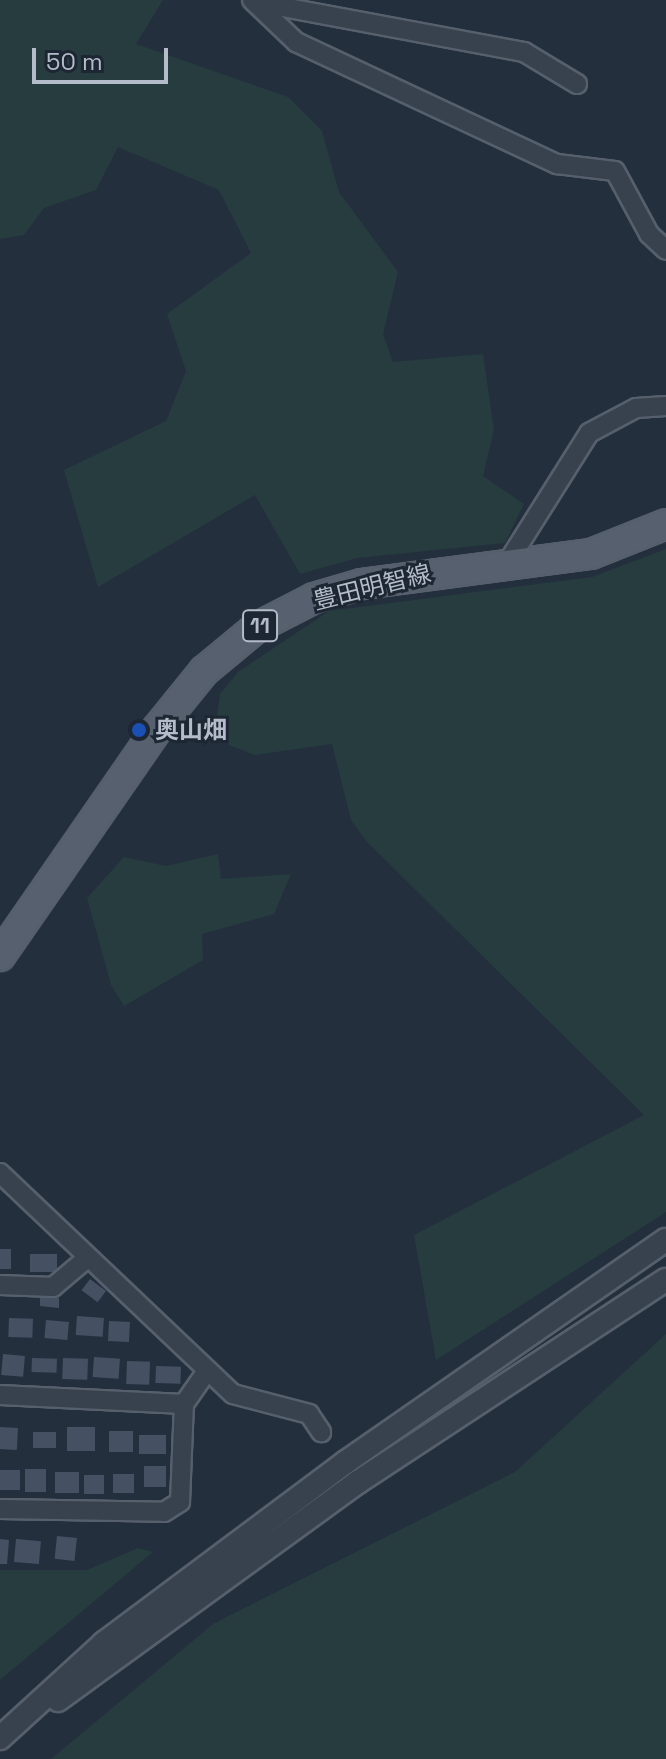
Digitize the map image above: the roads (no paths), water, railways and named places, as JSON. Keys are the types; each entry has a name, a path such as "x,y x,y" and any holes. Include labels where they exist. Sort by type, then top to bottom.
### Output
{"main road":[{"name":"豊田明智線","path":"0,956 157,729 204,671 256,628 314,598 362,584 591,554 666,524"}],"street":[{"path":"254,1 524,52 577,84"},
{"path":"254,1 296,42 557,164 615,171 649,234 666,250"},
{"path":"506,565 589,433 636,408 666,406"},
{"path":"0,1173 85,1260 233,1394 309,1414 321,1432"},
{"path":"0,1739 104,1643 346,1462 666,1240"},
{"path":"0,1285 53,1287 85,1260"},
{"path":"0,1739 358,1482 666,1280"},
{"path":"0,1509 164,1512 180,1502 184,1404 207,1371"},
{"path":"0,1395 184,1404"}],"place":[{"name":"奥山畑","path":"139,730"}]}
